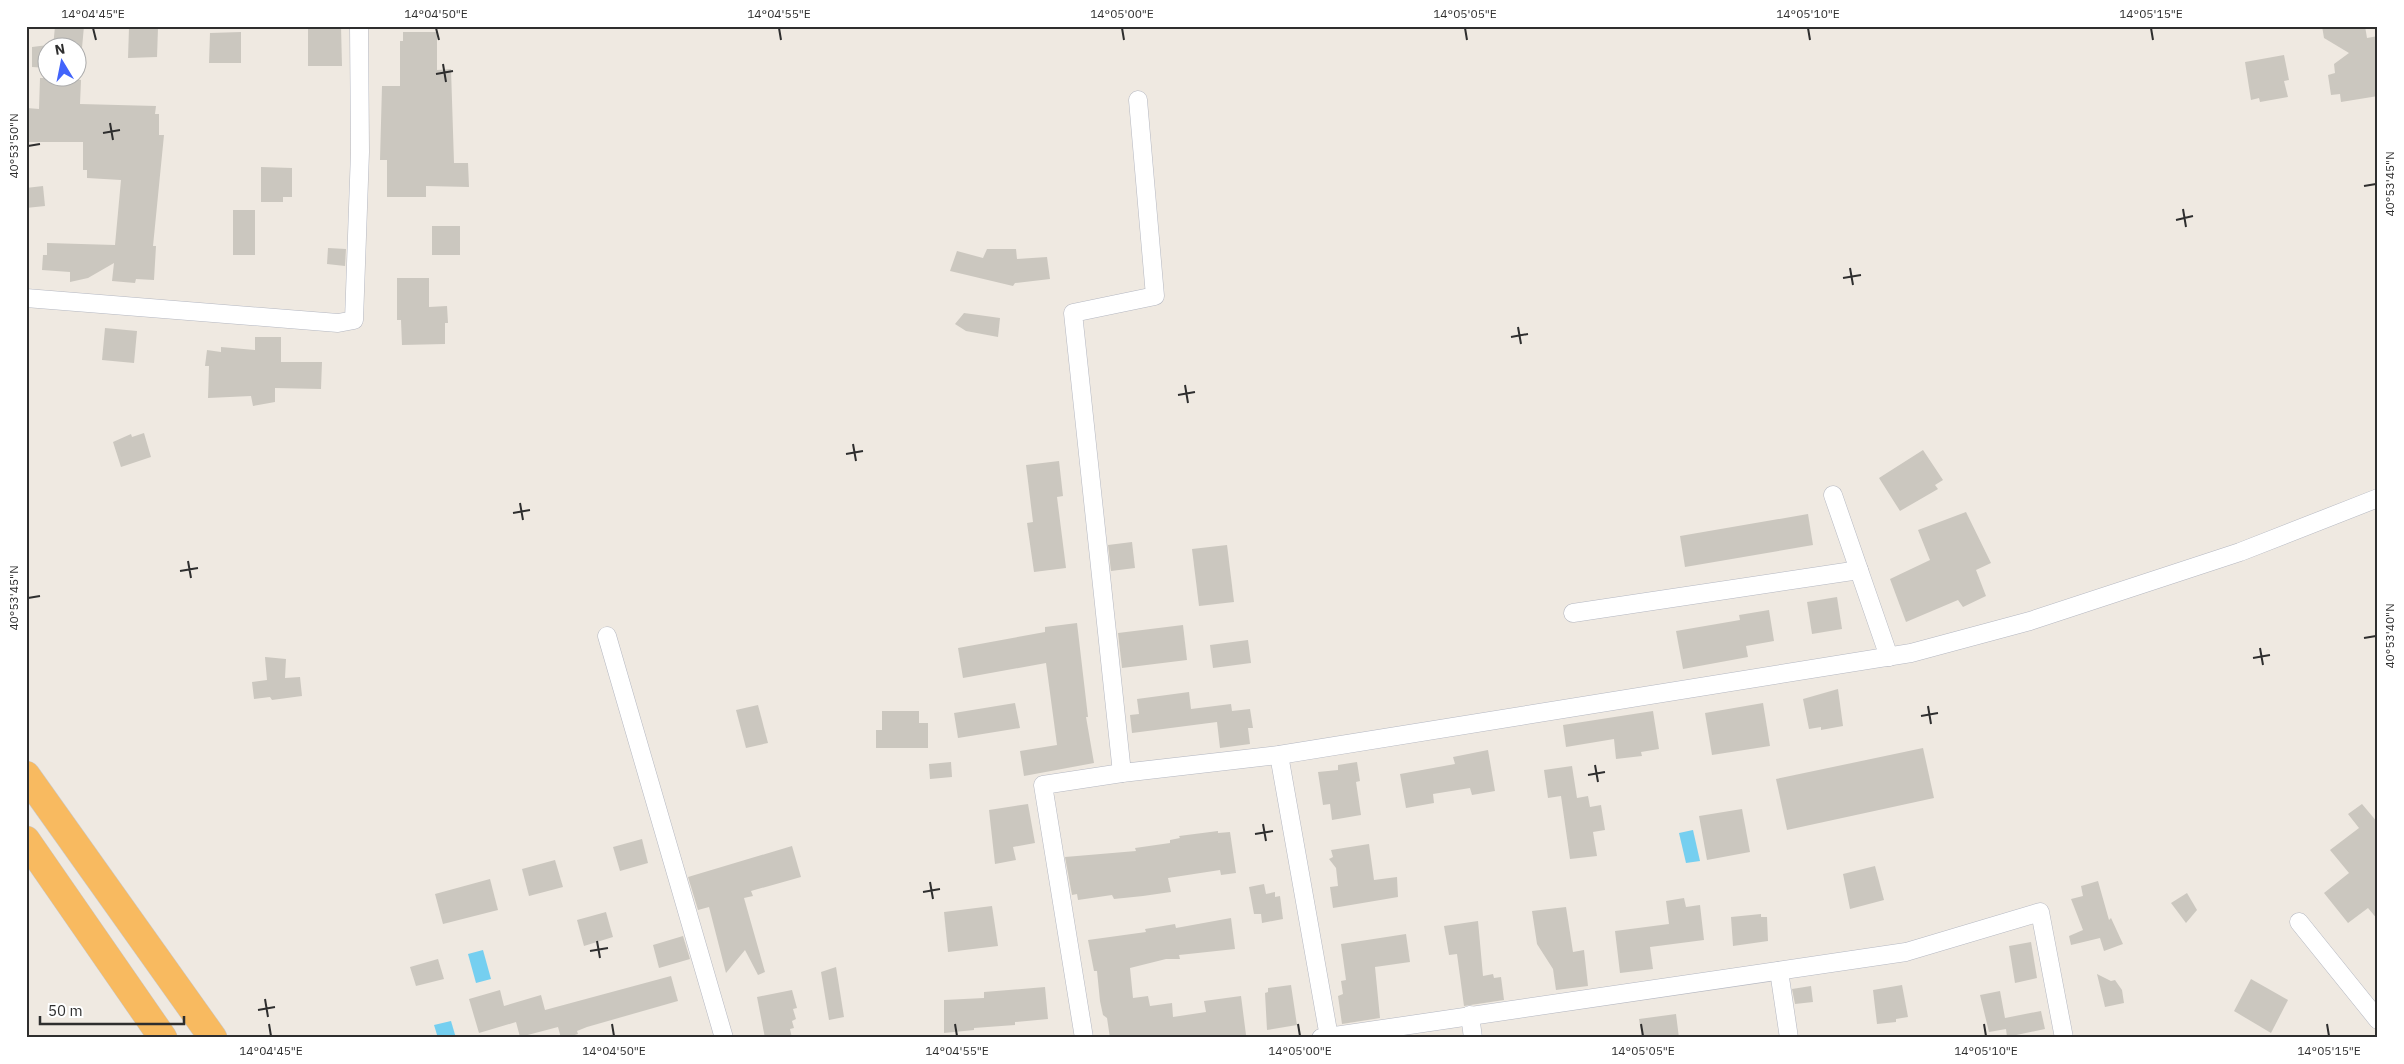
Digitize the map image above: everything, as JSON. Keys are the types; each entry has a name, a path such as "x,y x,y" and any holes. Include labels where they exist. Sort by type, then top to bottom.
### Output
{"highway":[{"path":"26,775 213,1038"},
{"path":"26,840 163,1038"}],"street":[{"path":"26,298 338,323 354,320 360,152 359,26"},
{"path":"1122,772 1073,312 1155,296 1138,100"},
{"path":"1833,494 1889,657"},
{"path":"1084,1038 1043,786 1122,772 1279,755 1889,657 2030,621 2240,552 2378,498"},
{"path":"1573,613 1859,570"},
{"path":"607,636 724,1038"},
{"path":"1279,755 1325,1037 1906,952 2040,912 2064,1038"},
{"path":"2299,922 2378,1020"},
{"path":"1778,971 1789,1038"},
{"path":"1470,1015 1473,1038"}],"water":[{"path":"1693,830 1700,861 1686,863 1679,833"},
{"path":"483,950 491,979 476,983 468,954"},
{"path":"451,1021 456,1038 438,1038 434,1025"}],"building":[{"path":"55,26 84,26 83,38 54,38"},
{"path":"308,26 341,26 342,66 308,66"},
{"path":"2322,26 2365,26 2367,38 2378,36 2378,96 2341,102 2340,94 2331,95 2328,75 2335,73 2334,64 2349,53 2324,38"},
{"path":"129,28 158,28 157,57 128,58"},
{"path":"241,32 241,63 209,63 210,33"},
{"path":"403,32 437,32 437,70 451,69 454,163 468,163 469,187 426,186 426,197 387,197 387,160 380,160 382,86 400,86 400,41 403,41"},
{"path":"38,46 38,67 32,67 32,47"},
{"path":"2284,55 2289,80 2284,81 2288,97 2260,102 2259,98 2251,100 2245,62"},
{"path":"40,88 81,88 80,104 156,106 155,114 159,114 159,135 164,135 153,246 156,246 154,280 136,279 135,283 112,281 114,263 88,278 70,282 70,272 42,270 43,255 47,255 47,243 115,245 121,180 87,178 87,170 83,170 83,142 26,142 27,108 39,109"},
{"path":"261,167 292,168 292,197 283,197 283,202 261,202"},
{"path":"43,186 45,206 26,208 26,188"},
{"path":"233,210 255,210 255,255 233,255"},
{"path":"432,226 460,226 460,255 432,255"},
{"path":"328,248 346,249 345,266 327,264"},
{"path":"987,249 1016,249 1017,259 1047,257 1050,279 1015,283 1013,286 950,271 957,251 983,258"},
{"path":"397,278 429,278 429,307 447,306 448,323 445,323 445,344 402,345 401,320 397,320"},
{"path":"964,313 1000,318 998,337 966,331 955,324"},
{"path":"105,328 137,331 134,363 102,360"},
{"path":"255,337 281,337 281,362 322,362 321,389 275,388 275,402 253,406 251,396 208,398 209,366 205,366 207,350 221,352 221,347 255,350"},
{"path":"144,433 151,457 121,467 113,442 131,434 132,437"},
{"path":"1923,450 1943,480 1935,485 1938,489 1900,511 1879,478"},
{"path":"1059,461 1063,496 1057,497 1066,568 1034,572 1027,523 1033,522 1026,465"},
{"path":"1966,512 1991,563 1976,570 1986,596 1963,607 1958,600 1906,622 1890,579 1930,560 1918,530"},
{"path":"1808,514 1813,545 1685,567 1680,536"},
{"path":"1132,542 1135,568 1111,571 1108,545"},
{"path":"1227,545 1234,602 1199,606 1192,549"},
{"path":"1837,597 1842,629 1812,634 1807,602"},
{"path":"1769,610 1774,641 1746,646 1748,657 1683,669 1676,631 1740,620 1739,615"},
{"path":"1077,623 1088,717 1086,717 1094,763 1024,776 1020,751 1057,745 1046,663 963,678 958,648 1045,632 1045,627"},
{"path":"1183,625 1187,660 1122,668 1118,633"},
{"path":"1248,640 1251,663 1213,668 1210,645"},
{"path":"265,657 286,659 285,678 300,677 302,696 272,700 270,697 254,699 252,682 267,680"},
{"path":"1838,689 1843,726 1821,730 1821,727 1809,729 1803,699"},
{"path":"1189,692 1191,709 1231,704 1232,711 1250,709 1253,728 1248,728 1250,744 1220,748 1217,722 1132,733 1130,715 1139,714 1137,699"},
{"path":"1015,703 1020,728 958,738 954,713"},
{"path":"1763,703 1770,746 1712,755 1705,713"},
{"path":"758,705 768,743 746,748 736,710"},
{"path":"882,711 919,711 919,723 928,723 928,748 876,748 876,730 882,730"},
{"path":"1653,711 1659,749 1641,752 1642,756 1616,759 1614,739 1566,747 1563,725"},
{"path":"1923,748 1934,798 1787,830 1776,779"},
{"path":"1488,750 1495,791 1472,795 1470,788 1433,794 1434,803 1406,808 1400,774 1455,764 1453,757"},
{"path":"951,762 952,777 930,779 929,764"},
{"path":"1357,762 1360,781 1356,782 1361,815 1332,820 1330,804 1323,805 1318,772 1338,770 1338,765"},
{"path":"1572,766 1577,798 1588,796 1590,807 1601,805 1605,830 1593,832 1597,856 1570,859 1561,796 1548,798 1544,770"},
{"path":"1028,804 1035,843 1013,847 1016,860 995,864 989,810"},
{"path":"2362,804 2378,823 2378,920 2368,908 2348,923 2324,893 2349,873 2330,850 2359,828 2348,814"},
{"path":"1742,809 1750,852 1707,860 1699,816"},
{"path":"1218,831 1218,833 1230,832 1236,873 1221,875 1220,870 1168,878 1171,892 1143,896 1114,899 1112,895 1078,900 1077,894 1072,895 1065,857 1136,851 1135,848 1170,843 1170,840 1180,838 1179,836"},
{"path":"642,839 648,863 620,871 613,847"},
{"path":"1369,844 1374,880 1397,877 1398,897 1333,908 1330,887 1338,886 1336,868 1329,859 1333,857 1331,850"},
{"path":"792,846 801,877 751,891 753,896 744,898 765,972 758,975 745,950 726,973 709,907 698,910 688,877"},
{"path":"555,860 563,887 529,896 522,869"},
{"path":"1875,866 1884,900 1850,909 1843,874"},
{"path":"490,879 498,910 443,924 435,894"},
{"path":"2098,881 2109,920 2111,918 2123,944 2104,951 2100,938 2071,945 2069,936 2083,930 2071,899 2083,896 2081,886"},
{"path":"1264,884 1266,894 1275,892 1275,897 1280,896 1283,919 1262,923 1261,914 1254,914 1249,887"},
{"path":"2187,893 2197,910 2186,923 2171,903"},
{"path":"1684,898 1686,907 1700,905 1704,940 1650,947 1653,969 1620,973 1615,931 1669,924 1666,901"},
{"path":"992,906 998,946 948,952 944,912"},
{"path":"1566,907 1573,952 1584,950 1588,986 1556,990 1553,969 1537,944 1532,911"},
{"path":"606,912 613,937 584,946 577,920"},
{"path":"1761,914 1761,917 1767,917 1768,941 1733,946 1731,917"},
{"path":"1231,918 1235,949 1179,955 1180,959 1166,959 1130,968 1133,998 1148,996 1150,1006 1172,1003 1173,1017 1206,1012 1204,1001 1241,996 1246,1035 1224,1038 1110,1038 1107,1018 1103,1015 1100,1001 1097,971 1094,971 1088,940 1146,932 1145,929 1175,924 1176,928"},
{"path":"1478,921 1483,976 1493,974 1494,978 1501,977 1504,1000 1464,1006 1457,954 1449,955 1444,926"},
{"path":"1406,934 1410,962 1375,967 1380,1018 1342,1024 1338,996 1343,994 1341,981 1346,980 1341,944"},
{"path":"683,936 690,959 659,968 653,945"},
{"path":"2031,942 2037,978 2015,983 2009,946"},
{"path":"438,959 444,979 416,986 410,967"},
{"path":"836,967 844,1017 829,1020 821,972"},
{"path":"2097,974 2111,981 2115,980 2122,990 2124,1003 2105,1007"},
{"path":"671,976 678,1001 587,1027 577,1031 578,1034 565,1038 561,1038 558,1027 520,1037 516,1022 479,1033 469,999 500,990 504,1006 541,995 545,1010"},
{"path":"2251,979 2288,1000 2271,1033 2234,1011"},
{"path":"1291,985 1297,1025 1267,1030 1265,993 1268,992 1268,988"},
{"path":"1902,985 1908,1017 1896,1019 1896,1022 1877,1024 1873,990"},
{"path":"1811,986 1813,1002 1795,1004 1792,989"},
{"path":"1045,987 1048,1019 1015,1022 1015,1025 974,1028 974,1030 944,1033 944,1000 984,998 984,992"},
{"path":"792,990 797,1008 793,1009 796,1019 792,1021 794,1028 790,1029 792,1038 765,1038 757,997"},
{"path":"2000,991 2005,1018 2041,1011 2045,1029 2007,1037 2006,1029 1989,1032 1980,995"},
{"path":"1676,1014 1679,1038 1642,1038 1639,1019"}]}
